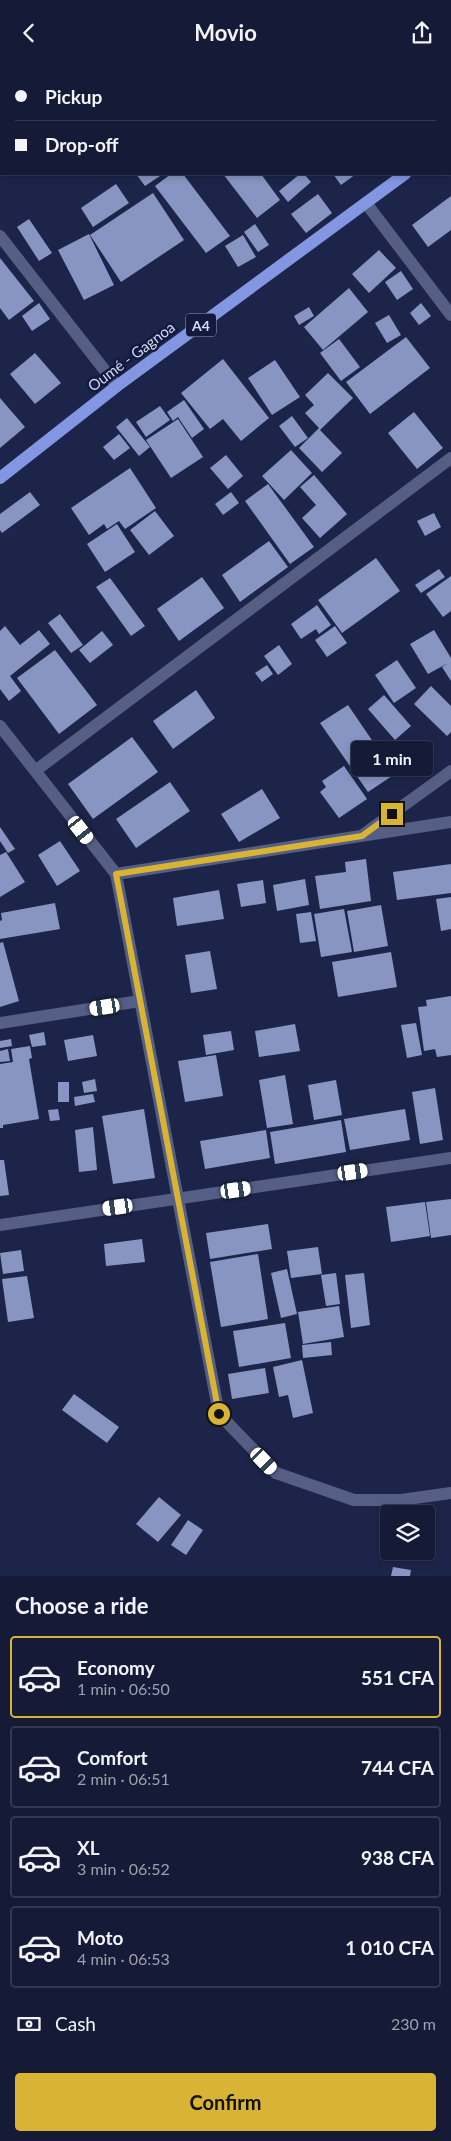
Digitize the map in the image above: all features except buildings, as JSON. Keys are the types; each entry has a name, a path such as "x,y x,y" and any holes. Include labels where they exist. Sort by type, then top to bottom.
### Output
{"main road":[{"name":"Oumé - Gagnoa","path":"0,478 117,386 404,175"}],"street":[{"path":"366,203 451,315"},
{"path":"0,236 117,386"},
{"path":"35,771 451,458"},
{"path":"0,725 116,874 219,1414 276,1473 354,1500 401,1500 451,1493"},
{"path":"362,836 451,771"},
{"path":"116,874 451,822"},
{"path":"0,1023 140,1001"},
{"path":"0,1225 451,1158"}],"route":[{"path":"219,1414 116,874 362,836 392,814"}]}
